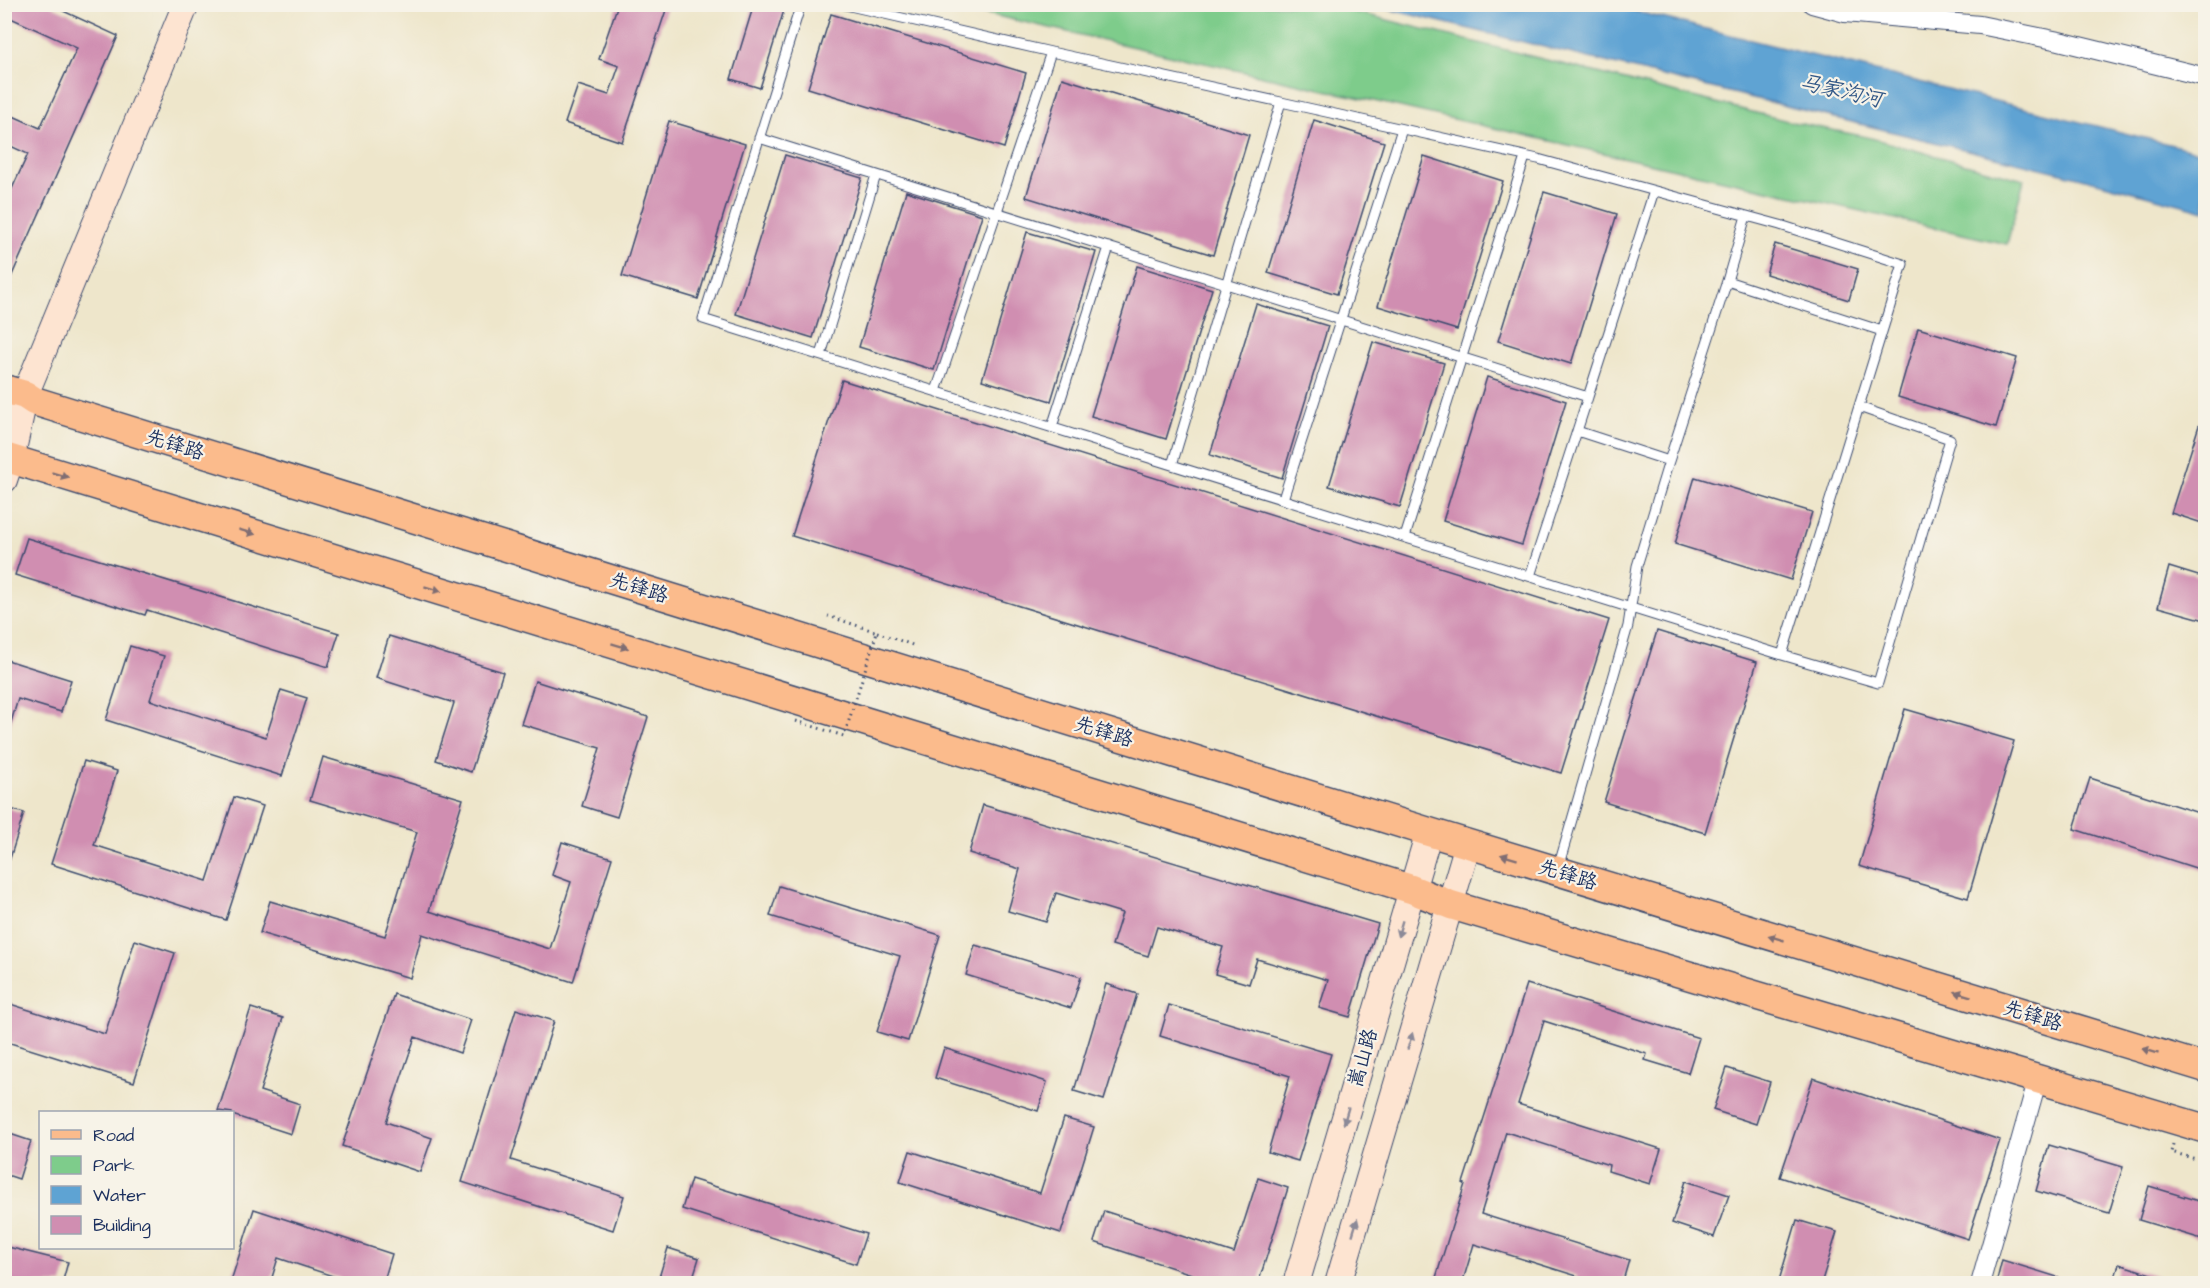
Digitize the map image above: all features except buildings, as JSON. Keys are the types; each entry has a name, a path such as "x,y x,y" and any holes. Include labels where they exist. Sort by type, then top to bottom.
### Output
{"main road":[{"path":"4,418 186,4"},
{"path":"15,392 7,466 1411,888 1451,905 2205,1129"},
{"name":"先锋路","path":"15,392 46,405 1467,844 2205,1068"},
{"name":"嵩山路","path":"1296,1284 1429,832"},
{"name":"嵩山路","path":"1338,1284 1451,905 1467,844"}],"street":[{"path":"1812,4 1845,13 1980,25 2059,41 2205,77"},
{"path":"1980,1284 2038,1078"}],"lane":[{"path":"801,4 703,319 1878,683 1950,440 1859,407"},
{"path":"841,4 1524,156 1746,216 1904,264 1782,655"},
{"path":"936,392 1051,52"},
{"path":"1172,465 1281,102"},
{"path":"1283,499 1402,129"},
{"path":"759,138 1588,397"},
{"path":"1405,537 1524,156"},
{"path":"820,355 876,175"},
{"path":"1530,576 1654,191"},
{"path":"1557,871 1628,626 1637,566 1746,216"},
{"path":"1052,428 1109,247"},
{"path":"1727,280 1882,331"},
{"path":"1577,431 1669,461"}],"path":[{"path":"828,616 915,646"},
{"path":"796,721 844,736 877,632"},
{"path":"2205,1022 2201,1035 2205,1036"},
{"path":"2174,1142 2171,1152 2196,1159"}],"green space":[{"path":"948,5 1328,5 1792,122 1867,137 2024,180 2007,244"}],"water":[{"name":"马家沟河","path":"1606,4 2205,153 2205,211 2078,177 1371,5"}]}
